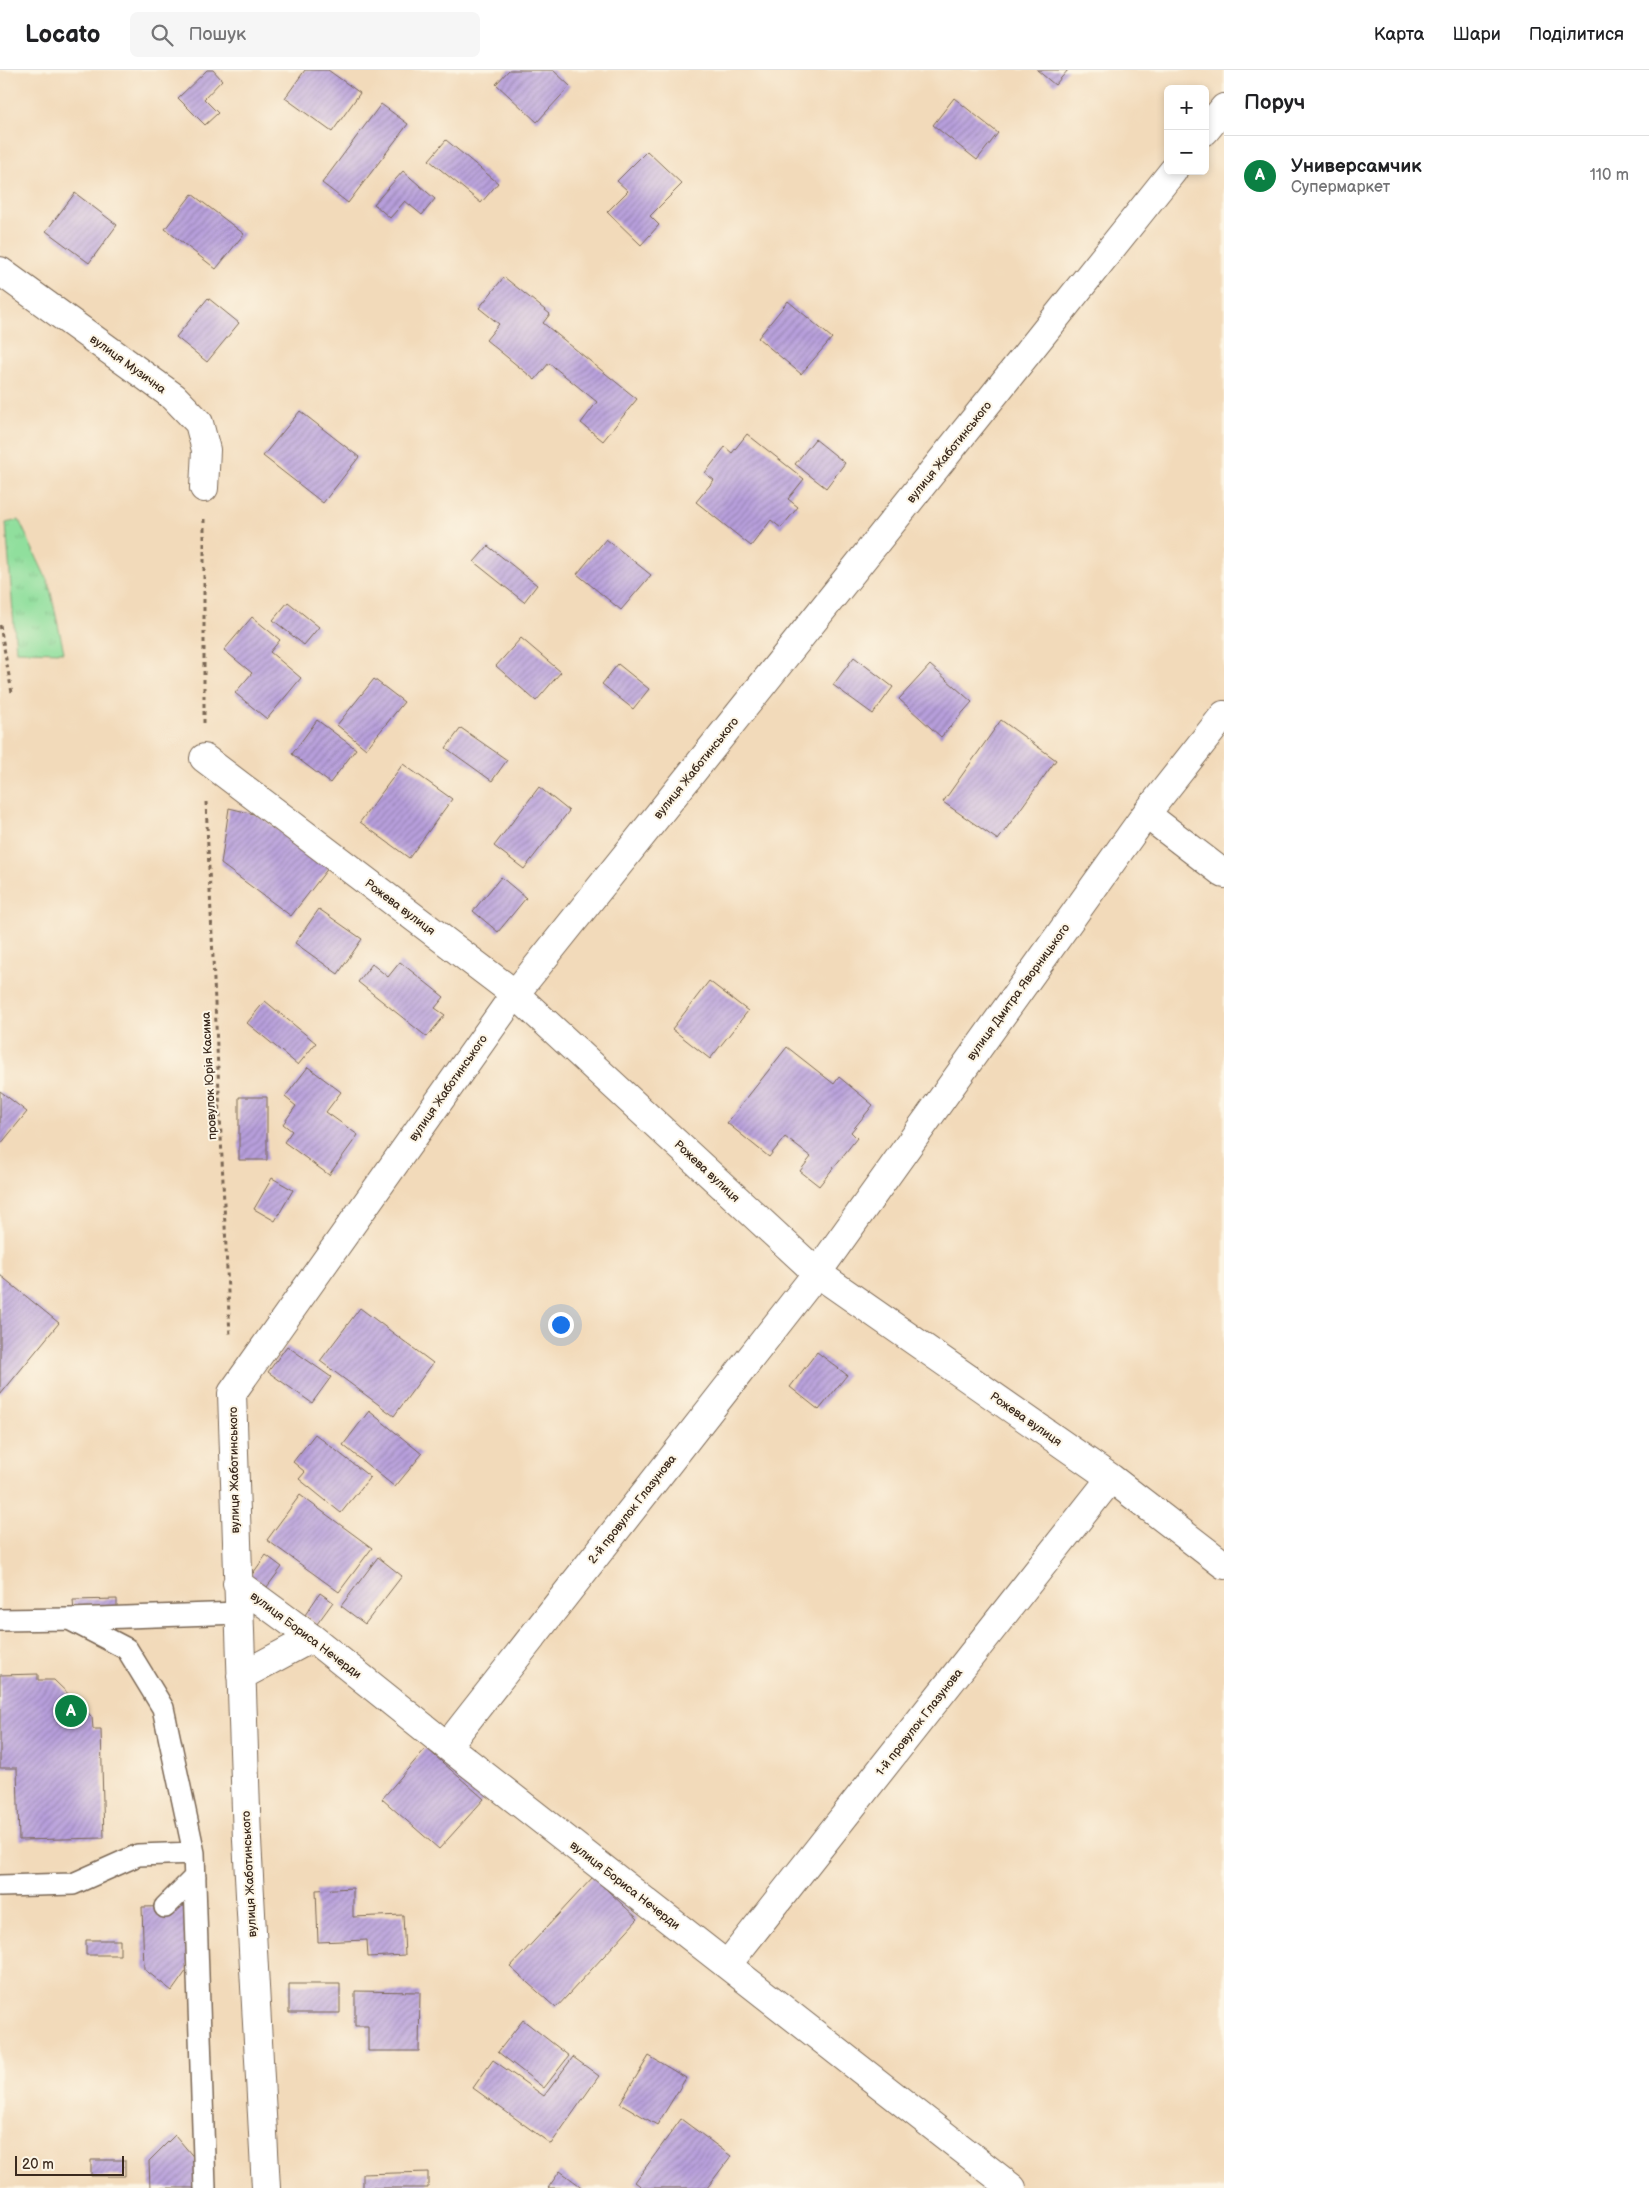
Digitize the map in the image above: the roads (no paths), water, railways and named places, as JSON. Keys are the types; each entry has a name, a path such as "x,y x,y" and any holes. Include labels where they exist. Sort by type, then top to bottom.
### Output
{"street":[{"path":"1206,130 1224,108"},
{"name":"вулиця Жаботинського","path":"266,2188 247,1840 232,1393 515,994 1170,175"},
{"name":"вулиця Музична","path":"0,271 174,397 199,423 206,450 204,488"},
{"name":"вулиця Дмитра Яворницького","path":"817,1273 1146,814 1224,715"},
{"name":"Рожева вулиця","path":"204,758 515,994 817,1273 1111,1478 1224,1565"},
{"path":"1146,814 1224,874"},
{"name":"2-й провулок Глазунова","path":"447,1746 817,1273"},
{"name":"1-й провулок Глазунова","path":"727,1965 1111,1478"},
{"name":"вулиця Бориса Нечерди","path":"237,1583 312,1638 447,1746 1012,2188"},
{"path":"241,1676 312,1638"}],"lane":[{"path":"0,1620 239,1613"},
{"path":"68,1619 127,1649 163,1708 194,1854 205,2188"},
{"path":"0,1886 73,1884 138,1855 194,1854"},
{"path":"165,1906 195,1877"}],"place":[{"name":"Универсамчик","path":"71,1711"}]}
